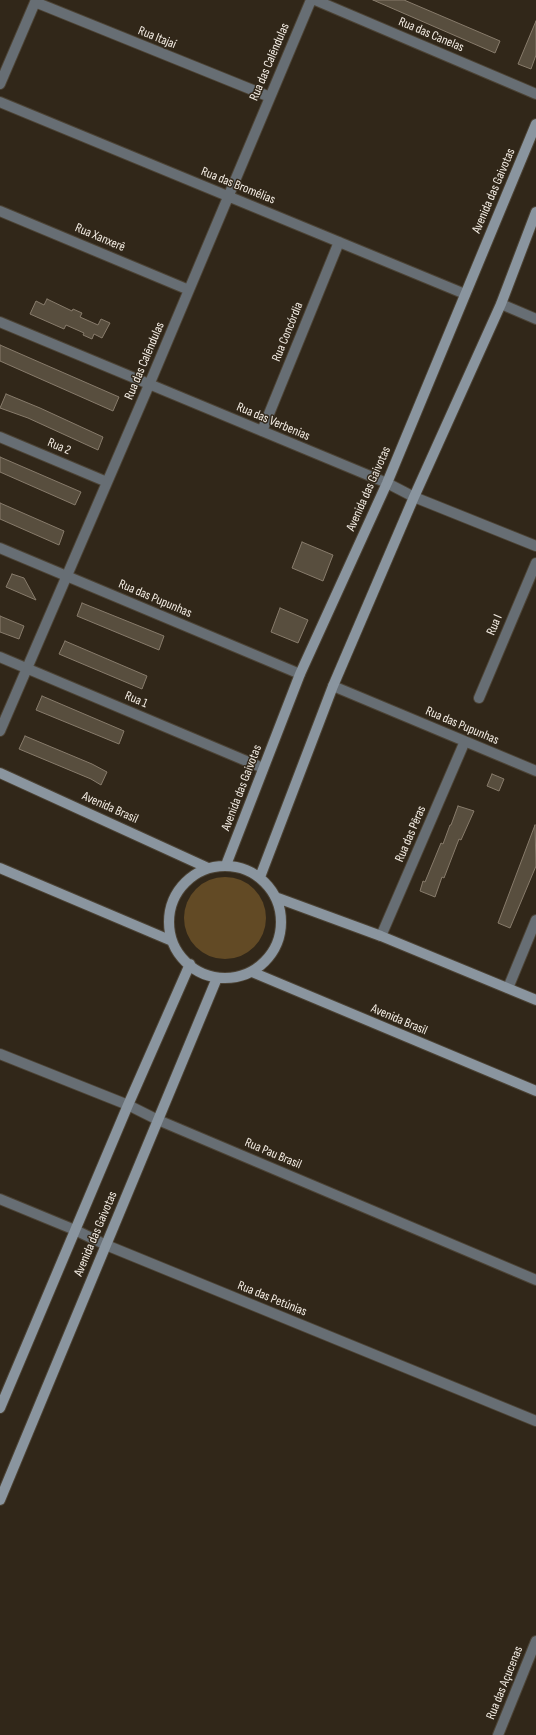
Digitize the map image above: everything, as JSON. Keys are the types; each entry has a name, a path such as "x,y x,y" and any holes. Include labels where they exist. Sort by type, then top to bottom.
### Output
{"street":[{"name":"Rua das Calêndulas","path":"0,731 189,290 311,0"},
{"name":"Rua das Canelas","path":"315,0 536,94"},
{"name":"Rua Itajaí","path":"36,1 270,97"},
{"path":"0,84 36,1"},
{"name":"Rua das Bromélias","path":"0,102 465,294"},
{"name":"Avenida das Gaivotas","path":"226,865 300,674 387,483 536,124"},
{"name":"Rua Xanxerê","path":"0,211 189,290"},
{"path":"260,877 333,686 414,497 501,304 536,212"},
{"name":"Rua Concórdia","path":"262,431 339,242"},
{"path":"501,304 536,318"},
{"name":"Rua das Verbenias","path":"0,322 387,483 414,497 536,546"},
{"name":"Rua 2","path":"0,437 107,482"},
{"name":"Rua das Pupunhas","path":"0,548 300,674"},
{"name":"Rua I","path":"479,698 536,563"},
{"name":"Rua 1","path":"0,657 263,768"},
{"name":"Rua das Pupunhas","path":"333,686 536,771"},
{"name":"Rua das Pêras","path":"381,936 465,741"},
{"name":"Avenida Brasil","path":"0,773 208,868"},
{"path":"226,865 244,868 260,877 272,890 280,907 282,926 277,944 267,960 252,972 233,978 216,978 196,970 182,958 172,941 169,923 171,905 180,889 192,876 208,868 226,865"},
{"path":"0,868 172,941"},
{"path":"275,897 381,936 536,1000"},
{"path":"508,988 536,920"},
{"name":"Avenida das Gaivotas","path":"0,1408 128,1105 190,964"},
{"name":"Avenida Brasil","path":"252,972 536,1092"},
{"name":"Avenida das Gaivotas","path":"0,1500 216,978"},
{"name":"Rua Pau Brasil","path":"0,1054 128,1105 158,1120 536,1280"},
{"name":"Rua das Petúnias","path":"0,1199 75,1230 106,1246 536,1421"},
{"name":"Rua das Açucenas","path":"498,1735 536,1641"}],"shaded area":[{"path":"225,877 241,880 254,889 263,902 266,918 263,934 254,947 241,956 225,959 209,956 196,947 187,934 184,918 187,902 196,889 209,880"}],"building":[{"path":"373,0 404,0 500,41 495,53"},
{"path":"536,21 536,55 531,69 518,64"},
{"path":"47,299 72,311 73,309 82,313 80,317 98,325 101,319 110,323 102,338 94,334 92,339 83,335 84,333 66,325 64,329 30,314 36,301 44,305"},
{"path":"0,345 119,397 113,411 0,361"},
{"path":"6,394 103,437 98,450 28,418 0,408"},
{"path":"0,457 81,492 75,505 0,472"},
{"path":"0,503 64,531 59,545 0,519"},
{"path":"302,542 333,555 323,581 292,568"},
{"path":"12,574 24,578 36,600 6,587"},
{"path":"82,603 164,636 159,650 77,616"},
{"path":"280,608 308,620 298,643 271,632"},
{"path":"0,616 24,626 19,639 0,632"},
{"path":"65,641 147,676 142,689 59,654"},
{"path":"42,696 124,731 119,744 36,710"},
{"path":"25,736 92,764 107,772 101,785 91,779 19,749"},
{"path":"492,774 504,779 499,791 487,786"},
{"path":"458,806 474,811 461,840 459,839 435,897 420,891 423,881 425,882 441,843 443,844"},
{"path":"535,825 536,866 510,928 498,923"}]}
